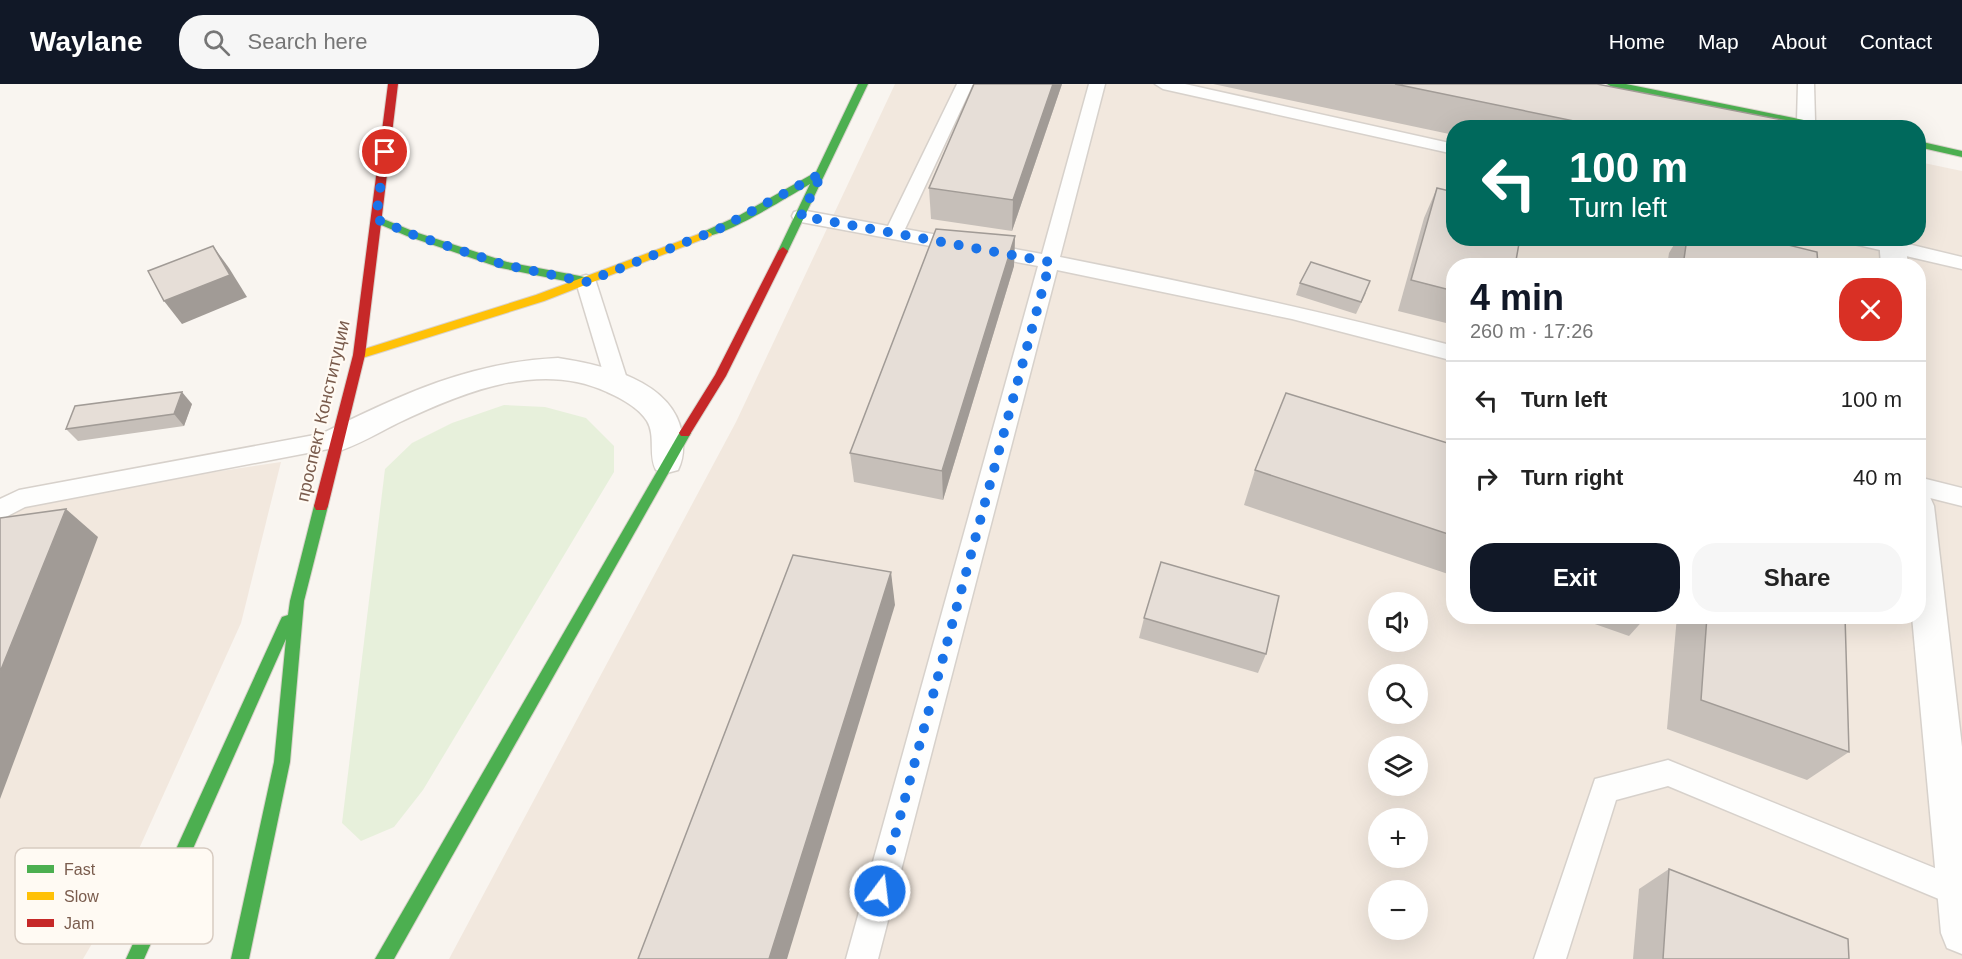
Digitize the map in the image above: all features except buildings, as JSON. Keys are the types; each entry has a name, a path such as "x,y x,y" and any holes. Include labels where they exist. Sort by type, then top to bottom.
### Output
{"street":[{"name":"проспект Конституции","path":"240,959 282,762 297,601 359,355 393,84"},
{"path":"384,959 667,461 720,376 801,216 863,84"},
{"path":"1612,84 1801,120"},
{"path":"1926,146 1962,154"},
{"path":"359,355 586,282 719,229 822,173"},
{"path":"376,219 411,234 505,265 586,282"},
{"path":"336,440 418,401 458,385 502,374 549,368 579,370 617,382 642,398 662,417 668,434 667,461"},
{"path":"1926,583 1961,918"},
{"name":"проспект Конституции","path":"184,848 297,601"},
{"name":"проспект Конституции","path":"135,959 142,944"}],"lane":[{"path":"894,233 965,84"},
{"path":"862,959 1098,84"},
{"path":"1163,84 1446,147"},
{"path":"1806,84 1806,120"},
{"path":"801,216 1050,262 1358,327 1446,352"},
{"path":"1893,250 1962,263"},
{"path":"586,282 617,382"},
{"path":"0,511 20,499 336,440"},
{"path":"1926,488 1962,497"},
{"path":"1550,959 1605,789 1668,773 1961,918"}],"shaded area":[{"path":"895,84 1517,84 1465,120 1446,120 1446,246 1926,246 1926,163 1962,171 1962,959 449,959 736,422"},
{"path":"281,462 241,623 139,848 15,848 15,944 92,944 83,959 0,959 0,504"}],"green space":[{"path":"504,405 545,407 586,418 614,446 614,472 423,790 394,827 361,841 342,823 385,469 412,443 452,423"}],"traffic: fast":[{"path":"783,251 863,84"},
{"path":"1612,84 1797,120"},
{"path":"1926,146 1962,154"},
{"path":"707,234 744,217 822,173"},
{"path":"376,219 411,234 505,265 585,281"},
{"path":"384,959 685,433"},
{"path":"240,959 282,762 297,601 321,506"},
{"path":"185,848 287,621"},
{"path":"135,959 142,944"}],"traffic: slow":[{"path":"359,355 540,298 707,234"}],"traffic: jam":[{"path":"321,506 359,355 393,84"},
{"path":"685,433 720,376 783,251"}],"route":[{"path":"385,152 376,219 411,234 505,265 586,282 719,229 822,173 801,216 1050,262 880,891"}]}
